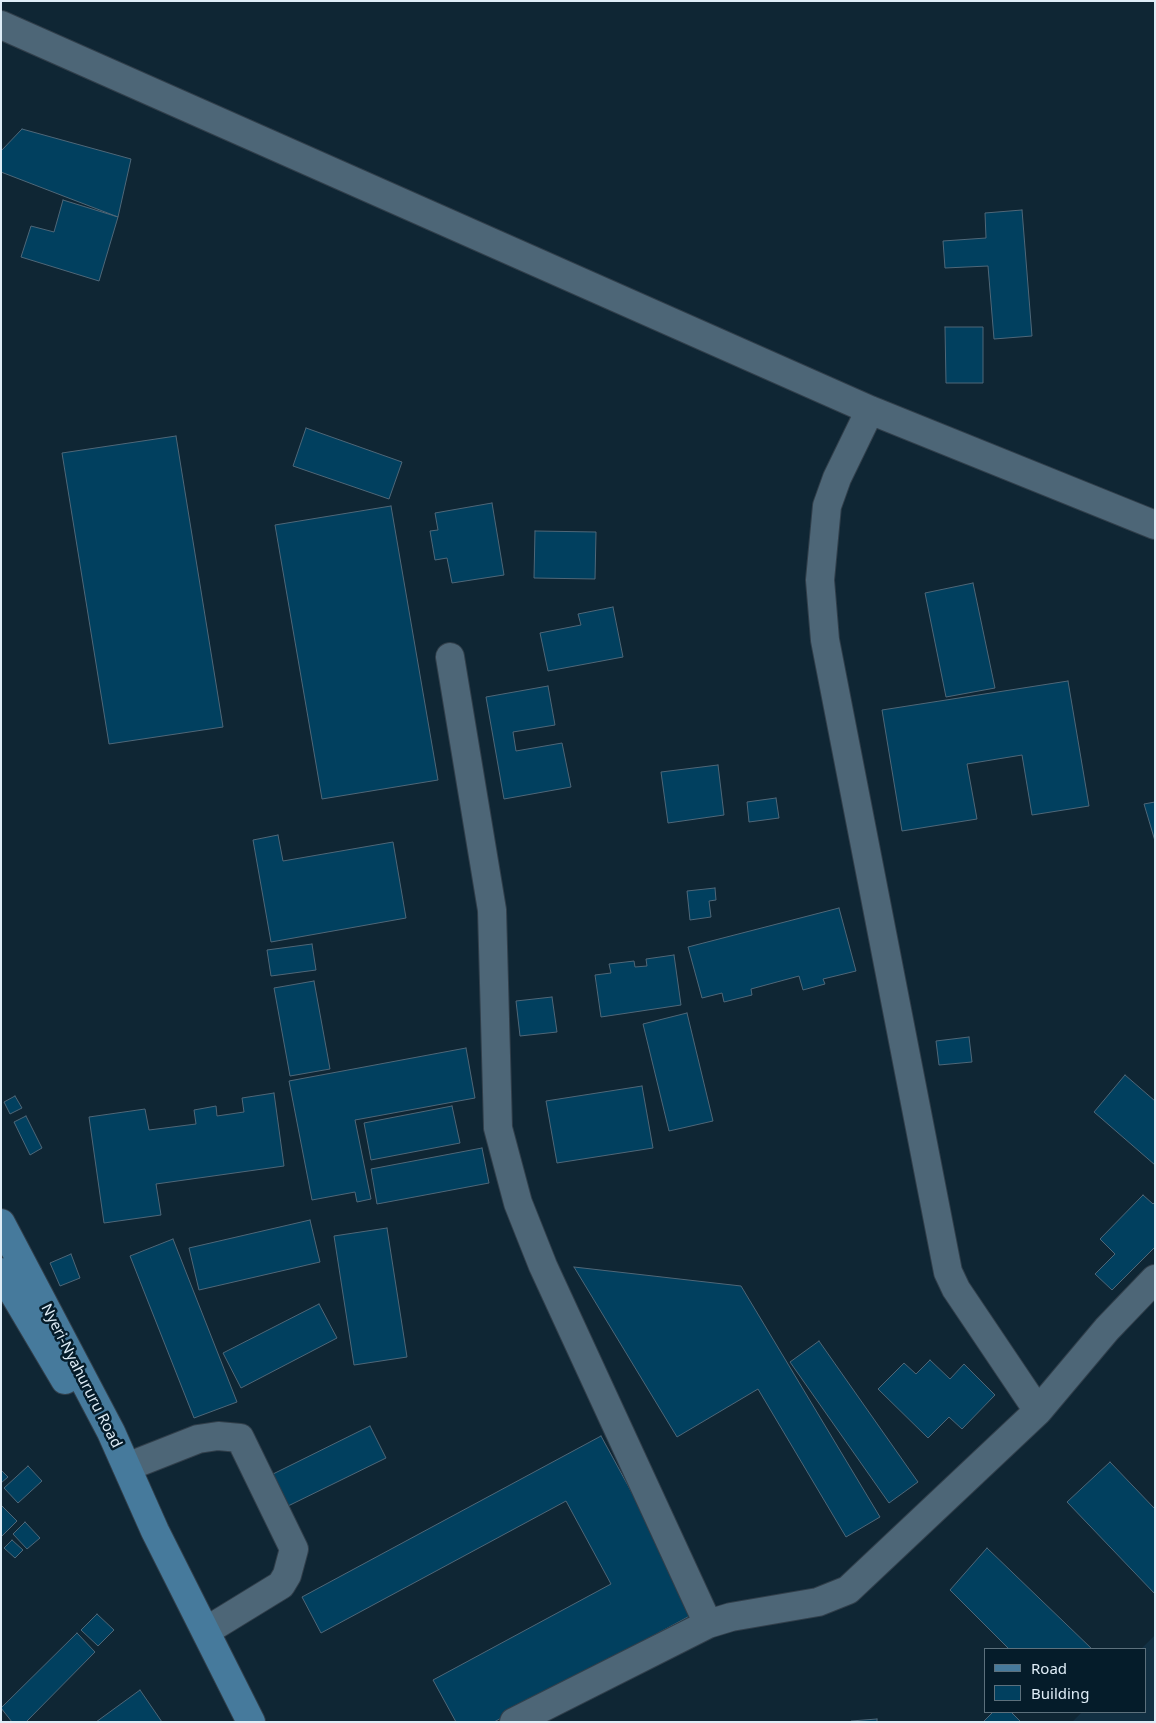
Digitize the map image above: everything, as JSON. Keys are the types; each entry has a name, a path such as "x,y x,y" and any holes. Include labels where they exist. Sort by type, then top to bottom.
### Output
{"main road":[{"name":"Nyeri-Nyahururu Road","path":"1,1223 106,1424 155,1531 251,1722"},
{"name":"Nyeri-Nyahururu Road","path":"1,1272 155,1531"}],"street":[{"path":"1,25 870,410 1155,525"},
{"path":"870,410 837,478 827,506 820,580 825,640 948,1272 1038,1411"},
{"path":"450,658 492,910 498,1128 500,1137 518,1203 544,1266 708,1624"},
{"path":"514,1722 708,1624 731,1617 818,1602 848,1590 1038,1411 1107,1329 1155,1279"},
{"path":"127,1467 198,1439 218,1436 240,1438 294,1549 287,1575 281,1584 206,1631"}],"shaded area":[{"path":"1155,1635 1155,1722 1072,1722 1081,1713 1146,1713 1146,1648 1142,1648"}],"building":[{"path":"22,129 131,159 118,217 1,172 1,151"},
{"path":"63,200 118,217 99,281 21,257 31,226 54,232"},
{"path":"1022,210 1032,336 994,339 988,266 945,268 943,241 986,238 985,213"},
{"path":"945,327 983,327 983,383 946,383"},
{"path":"306,428 402,462 389,499 293,466"},
{"path":"176,436 223,727 109,744 62,453"},
{"path":"492,503 504,575 452,583 447,558 435,560 430,531 438,530 435,513"},
{"path":"391,506 438,780 322,799 275,525"},
{"path":"535,531 596,532 595,579 534,578"},
{"path":"973,583 995,688 946,697 925,593"},
{"path":"613,607 623,657 548,671 540,633 581,625 578,614"},
{"path":"1068,681 1089,806 1032,815 1022,755 967,764 977,819 902,831 882,710"},
{"path":"548,686 555,725 513,732 516,751 562,743 571,787 504,799 486,697"},
{"path":"718,765 724,815 668,823 661,772"},
{"path":"776,798 779,818 749,822 747,802"},
{"path":"1155,802 1155,841 1144,804"},
{"path":"278,835 283,861 393,842 406,918 271,942 253,840"},
{"path":"715,888 716,900 709,901 711,917 690,920 687,891"},
{"path":"839,908 856,971 823,979 825,984 803,990 799,976 751,989 752,995 724,1002 722,993 702,998 688,947"},
{"path":"312,944 316,970 271,976 267,950"},
{"path":"674,955 681,1005 601,1017 595,975 611,973 609,964 634,961 635,967 647,966 646,959"},
{"path":"314,981 330,1069 290,1076 274,988"},
{"path":"552,997 557,1032 520,1036 516,1001"},
{"path":"687,1013 713,1121 669,1131 643,1024"},
{"path":"969,1037 972,1062 939,1065 936,1041"},
{"path":"466,1048 475,1098 355,1120 371,1199 357,1202 355,1192 312,1200 289,1081"},
{"path":"1125,1075 1155,1101 1155,1165 1094,1112"},
{"path":"642,1086 653,1148 557,1163 546,1101"},
{"path":"274,1093 284,1166 156,1184 161,1215 104,1223 89,1117 145,1109 149,1130 196,1124 194,1110 216,1106 217,1116 244,1112 242,1098"},
{"path":"15,1096 22,1108 10,1114 4,1102"},
{"path":"452,1106 460,1143 371,1160 364,1123"},
{"path":"26,1116 42,1148 30,1155 14,1122"},
{"path":"482,1148 489,1183 377,1204 371,1169"},
{"path":"1143,1195 1153,1204 1155,1202 1155,1247 1112,1290 1095,1274 1115,1254 1100,1239"},
{"path":"310,1220 320,1262 199,1290 189,1248"},
{"path":"387,1228 407,1357 354,1365 334,1236"},
{"path":"173,1239 237,1402 194,1418 130,1256"},
{"path":"71,1254 80,1278 60,1286 50,1263"},
{"path":"574,1267 741,1286 880,1517 846,1537 758,1389 677,1437"},
{"path":"319,1304 337,1338 241,1388 223,1353"},
{"path":"819,1341 918,1482 889,1503 790,1362"},
{"path":"930,1360 950,1379 964,1364 995,1395 962,1429 949,1417 928,1438 878,1389 904,1363 916,1374"},
{"path":"370,1426 386,1458 288,1506 273,1474"},
{"path":"601,1436 697,1612 494,1722 456,1722 433,1680 611,1584 566,1501 321,1633 302,1597"},
{"path":"1110,1462 1155,1509 1155,1594 1067,1502"},
{"path":"28,1466 42,1481 18,1503 4,1488"},
{"path":"1,1470 8,1477 1,1483"},
{"path":"1,1505 17,1521 2,1536 1,1536"},
{"path":"25,1522 40,1538 27,1549 13,1534"},
{"path":"12,1540 23,1550 15,1558 4,1548"},
{"path":"987,1548 1091,1648 1008,1648 950,1590"},
{"path":"97,1614 114,1630 98,1646 81,1630"},
{"path":"77,1633 95,1652 26,1722 12,1722 1,1708"},
{"path":"140,1690 162,1722 96,1722"},
{"path":"992,1713 1012,1713 1021,1722 983,1722"},
{"path":"877,1719 877,1722 851,1722 851,1721"}]}
